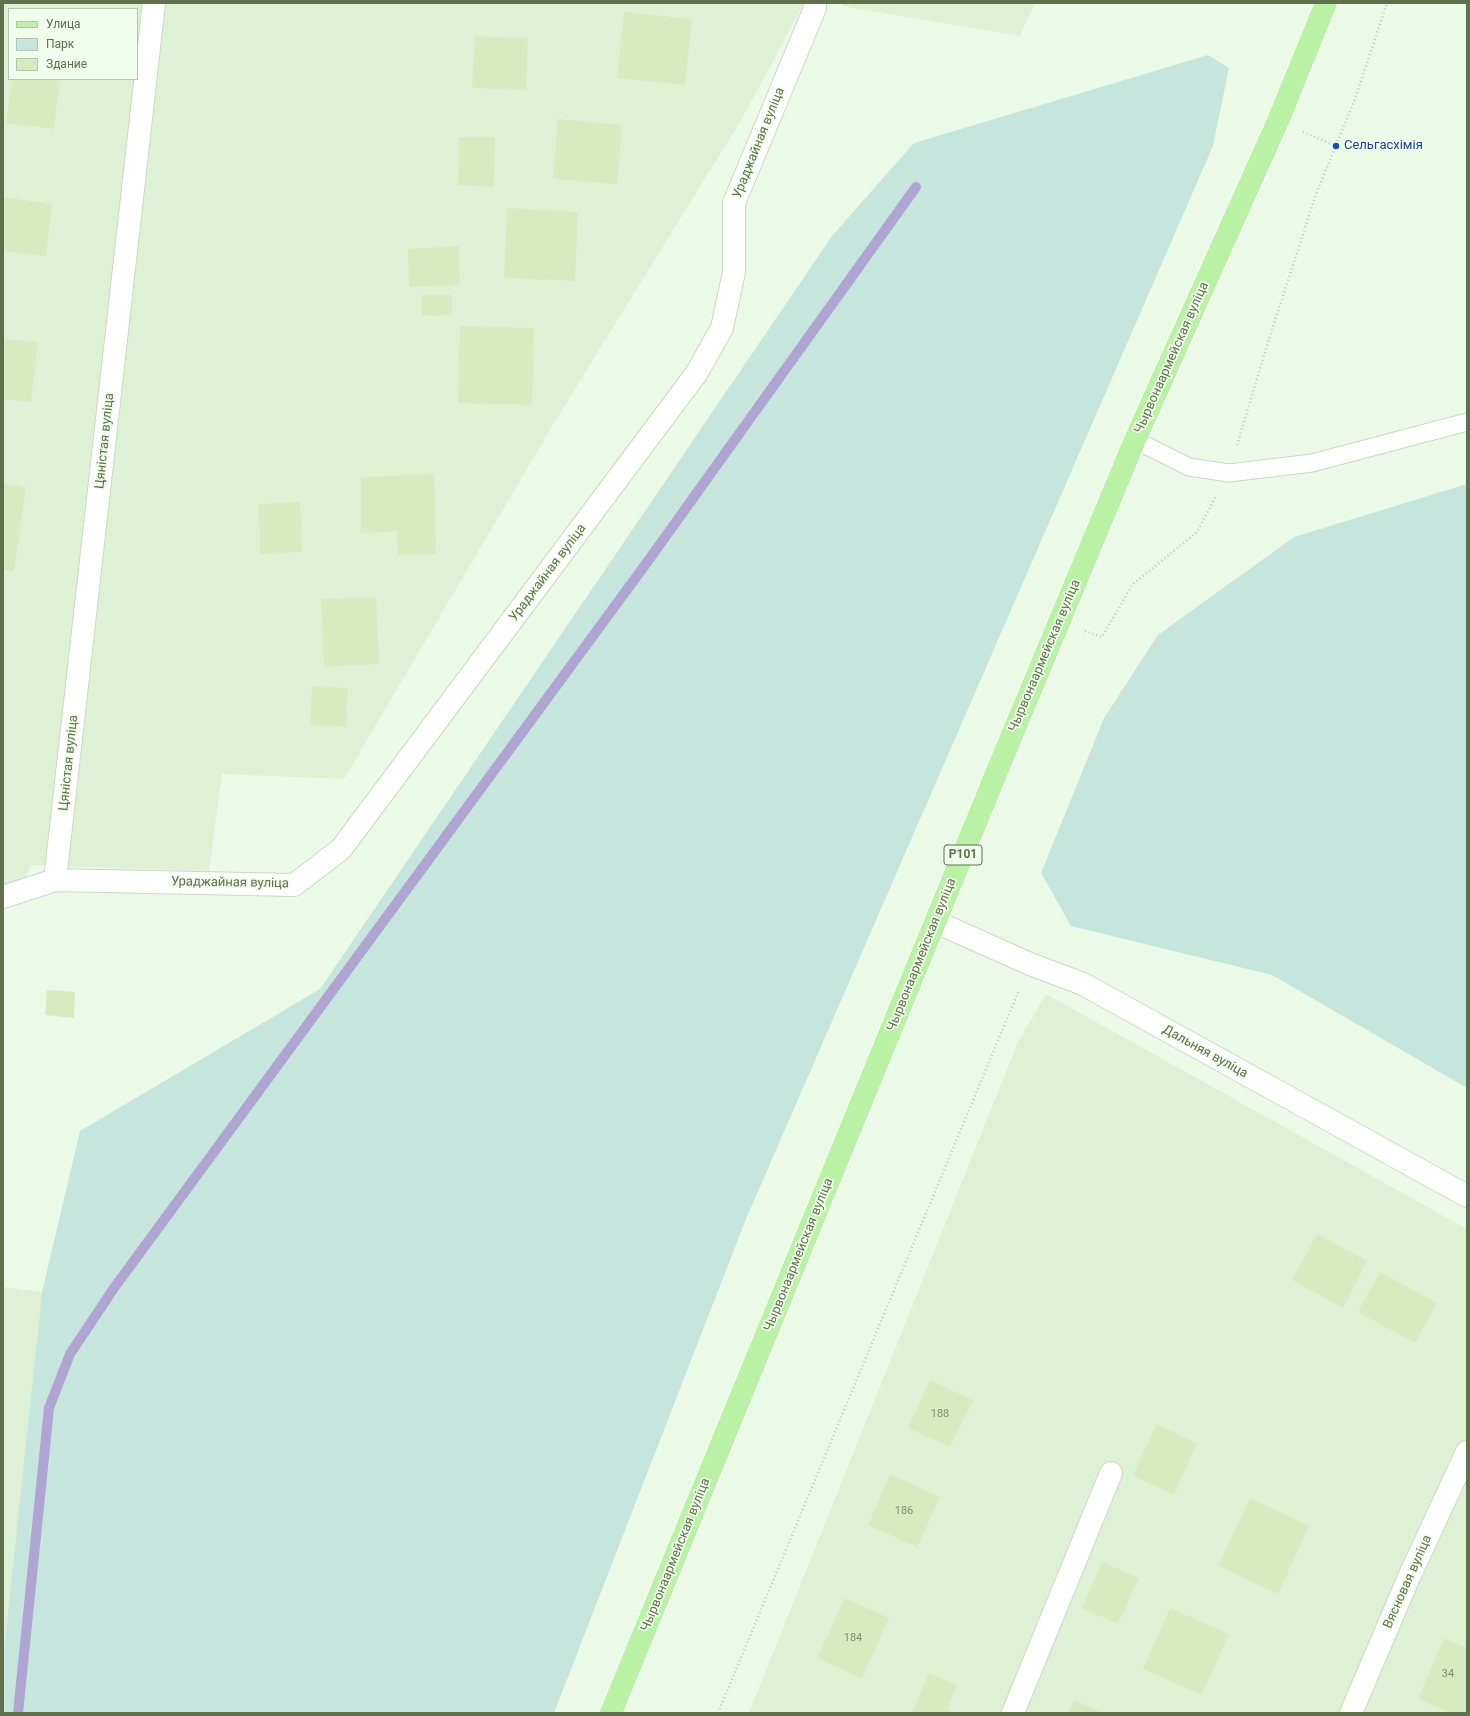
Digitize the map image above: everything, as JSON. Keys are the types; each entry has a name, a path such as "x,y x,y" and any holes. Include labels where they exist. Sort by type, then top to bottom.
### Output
{"main road":[{"name":"Чырвонаармейская вуліца","path":"611,1713 1135,440 1278,121 1326,3"}],"street":[{"name":"Цяністая вуліца","path":"55,880 154,3"},
{"name":"Ураджайная вуліца","path":"3,897 55,880 294,886 341,849 696,374 722,328 734,272 734,203 815,8 815,3"},
{"name":"Дальняя вуліца","path":"936,922 1030,964 1083,984 1467,1196"},
{"name":"Вясновая вуліца","path":"1351,1713 1409,1577 1467,1452"},
{"path":"1014,1713 1111,1473"}],"lane":[{"path":"1135,440 1189,467 1229,473 1312,463 1467,422"}],"path":[{"path":"1316,194 1355,99 1387,3"},
{"path":"1278,121 1336,146"},
{"path":"718,1713 1030,964"}],"shaded area":[{"path":"3,3 804,3 743,117 554,423 344,779 222,774 209,871 30,865 21,894 3,893"},
{"path":"842,3 1035,3 1020,36 842,6"},
{"path":"1046,994 1467,1229 1467,1713 749,1713 1018,1042"},
{"path":"3,1287 42,1292 3,1658"}],"green space":[{"path":"1208,55 1229,68 1213,146 746,1219 554,1713 3,1713 3,1658 42,1292 80,1131 320,989 832,236 914,143"},
{"path":"1467,484 1467,1088 1272,975 1071,926 1041,873 1104,718 1158,635 1294,537"}],"building":[{"path":"624,12 692,19 685,85 617,78"},
{"path":"475,36 528,38 526,90 472,88"},
{"path":"12,80 60,80 54,129 6,123"},
{"path":"558,119 622,125 617,184 553,179"},
{"path":"459,137 495,137 494,187 458,185"},
{"path":"3,197 52,204 46,256 3,251"},
{"path":"507,208 578,212 575,281 504,278"},
{"path":"459,246 460,285 409,287 408,249"},
{"path":"422,295 452,295 452,315 422,316"},
{"path":"460,326 534,328 532,405 458,403"},
{"path":"3,339 38,342 31,402 3,399"},
{"path":"434,474 436,554 398,555 397,531 361,533 361,477"},
{"path":"3,484 26,487 14,571 3,570"},
{"path":"300,502 302,552 260,554 259,504"},
{"path":"376,597 379,664 324,667 321,599"},
{"path":"312,686 348,688 346,727 310,725"},
{"path":"47,990 75,992 74,1018 45,1015"},
{"path":"1317,1234 1367,1261 1343,1308 1292,1280"},
{"path":"1380,1272 1437,1303 1415,1343 1358,1312"},
{"path":"930,1380 973,1400 950,1447 908,1428"},
{"path":"1156,1424 1197,1443 1174,1495 1133,1476"},
{"path":"890,1474 940,1497 917,1547 868,1525"},
{"path":"1250,1498 1309,1526 1278,1594 1218,1566"},
{"path":"1102,1562 1139,1578 1118,1624 1082,1608"},
{"path":"845,1598 889,1618 862,1679 817,1658"},
{"path":"1170,1608 1229,1634 1202,1695 1143,1669"},
{"path":"1444,1638 1467,1648 1467,1713 1450,1713 1418,1699"},
{"path":"929,1673 957,1685 947,1709 955,1713 912,1713"},
{"path":"1074,1700 1103,1713 1068,1713"}],"waterway":[{"path":"18,1713 49,1408 70,1354 114,1288 648,561 916,187"}],"place":[{"name":"Сельгасхімія","path":"1336,146"}]}
